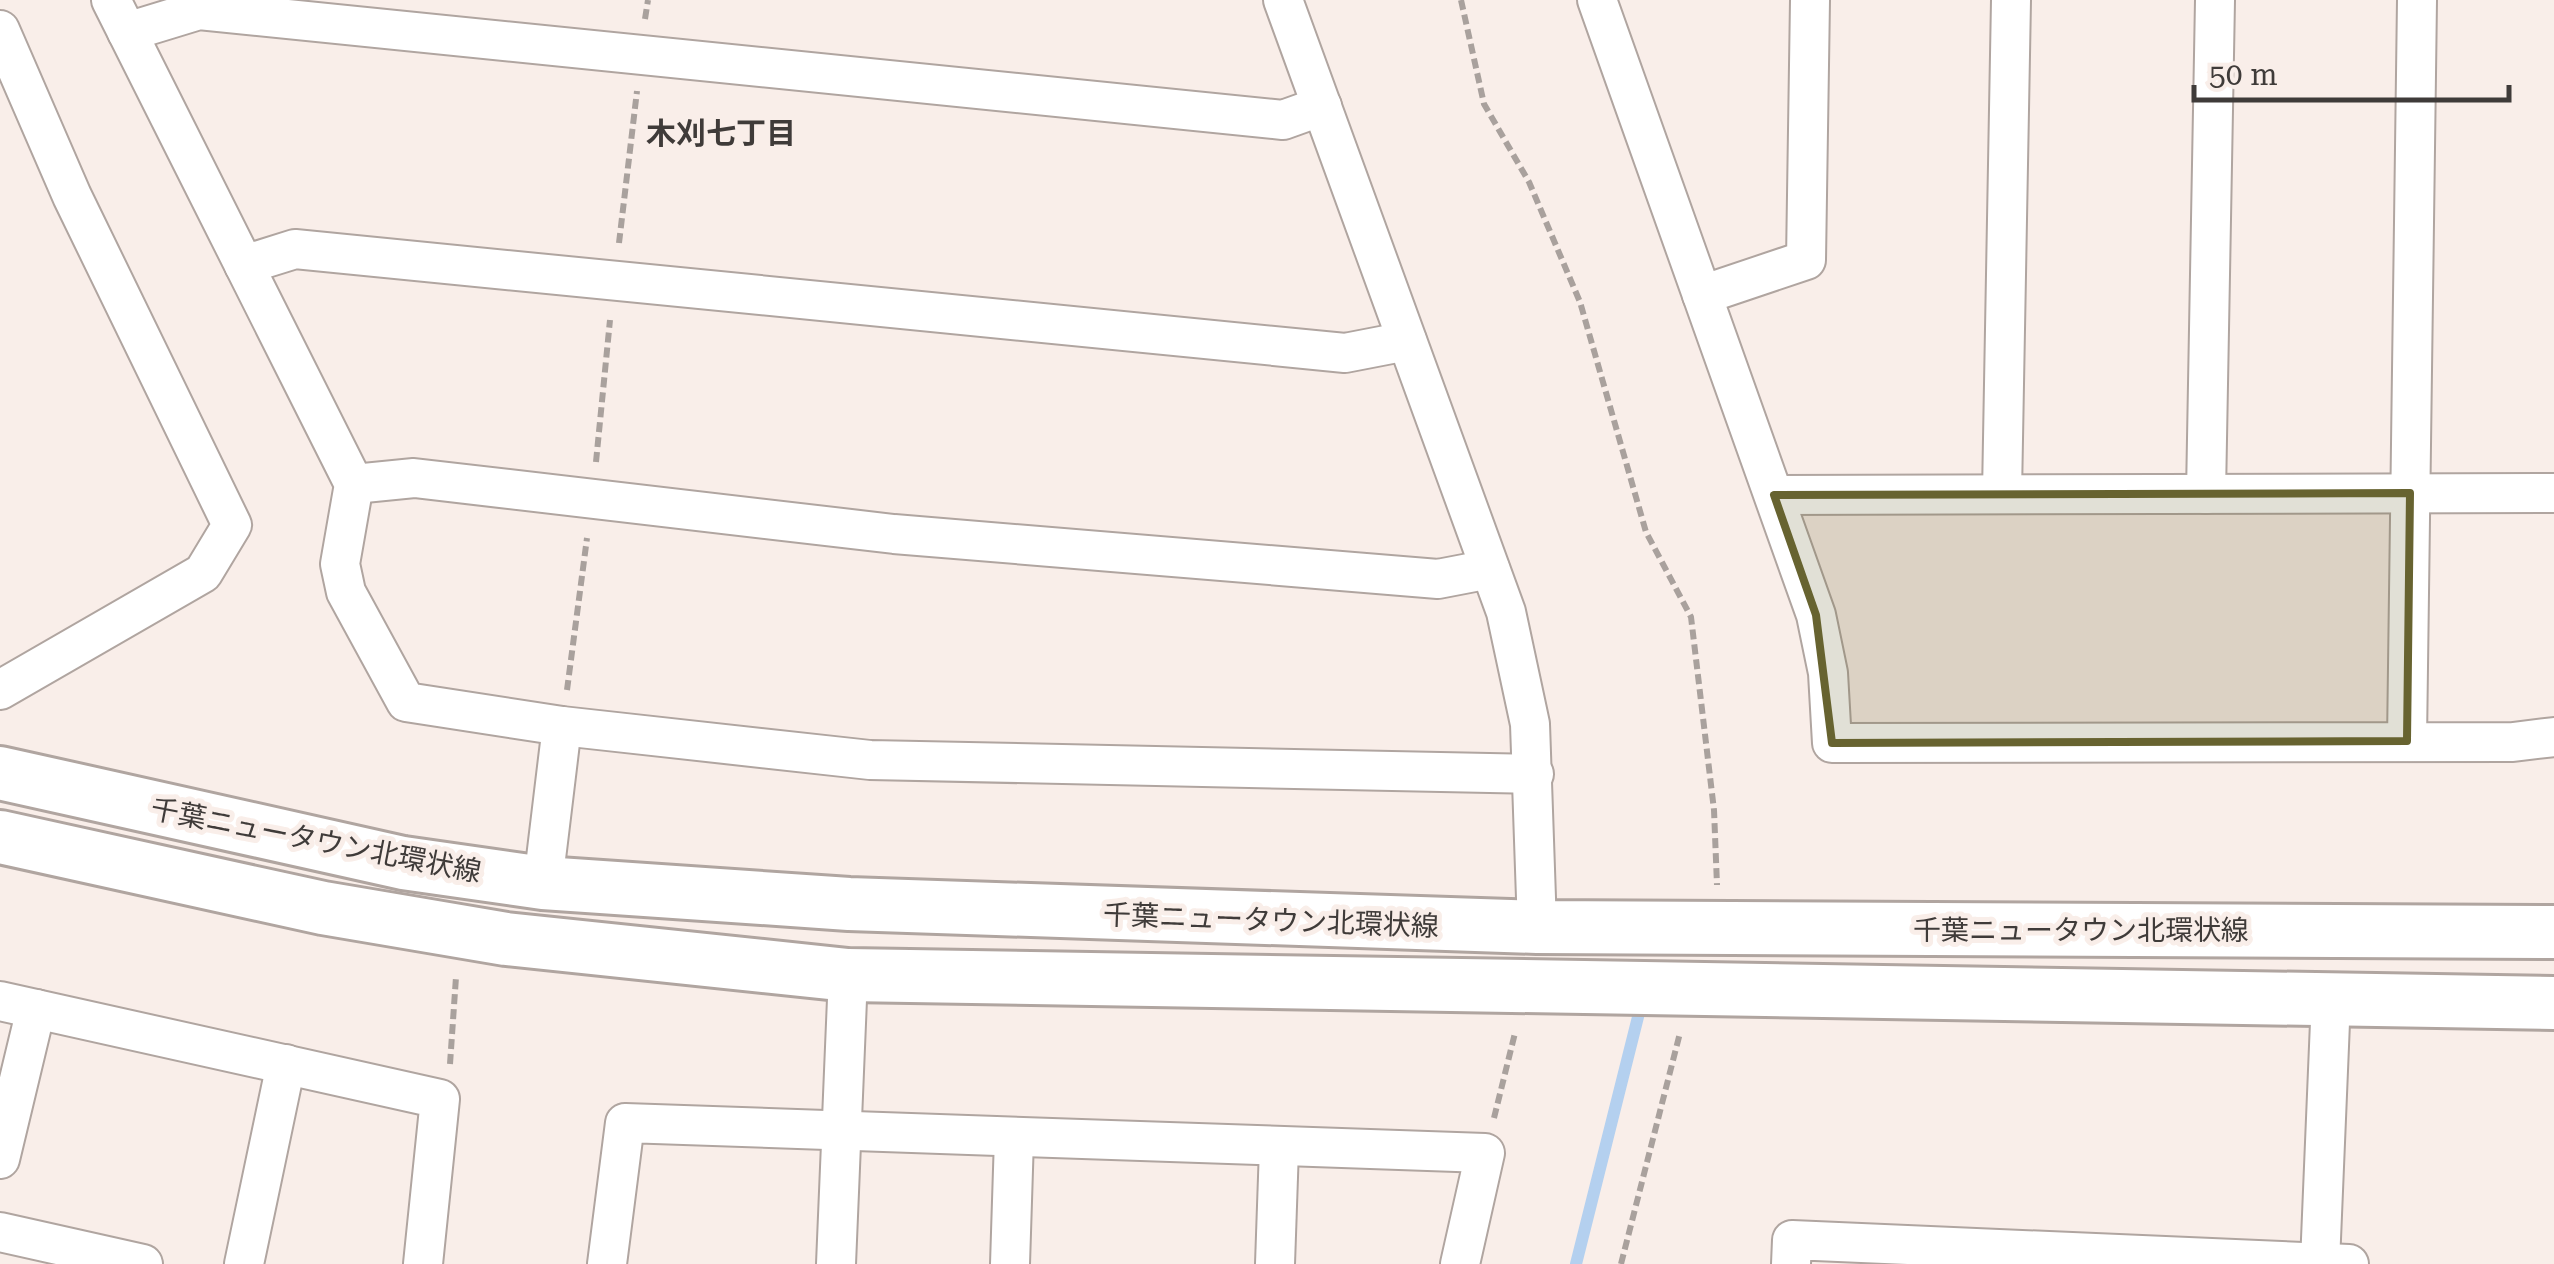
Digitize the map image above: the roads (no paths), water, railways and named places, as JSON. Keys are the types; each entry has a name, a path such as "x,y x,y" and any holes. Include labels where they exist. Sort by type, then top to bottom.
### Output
{"main road":[{"name":"千葉ニュータウン北環状線","path":"0,773 402,863 543,883 1004,912 1537,927 2554,932"},
{"name":"千葉ニュータウン北環状線","path":"0,837 323,908 506,939 848,976 2554,1004"}],"street":[{"path":"1283,0 1506,612 1521,678 1534,774 1537,927"},
{"path":"1597,0 1816,615 1828,673 1832,743 2407,742 2554,737"},
{"path":"1702,294 1806,260 1810,0"},
{"path":"2002,494 2011,0"},
{"path":"2206,494 2215,0"},
{"path":"2407,742 2418,0"},
{"path":"1322,106 1283,120 199,10 119,16 354,484 340,564 346,592 406,702 562,726 870,760 1534,774"},
{"path":"0,30 72,196 232,525 203,572 0,690"},
{"path":"244,265 295,248 1345,353 1407,341"},
{"path":"354,484 414,478 894,534 1438,579 1490,569"},
{"path":"1774,495 2554,493"},
{"path":"543,883 562,726"},
{"path":"836,1264 848,976"},
{"path":"2320,1263 2331,998"},
{"path":"0,1159 18,1005 440,1098 423,1264"},
{"path":"244,1264 286,1064"},
{"path":"607,1264 625,1123 1485,1153 1460,1264"},
{"path":"1010,1264 1014,1138"},
{"path":"1274,1264 1279,1148"},
{"path":"0,1232 144,1264"},
{"path":"1791,1264 1792,1240 2350,1264"}],"waterway":[{"path":"1576,1264 1640,1009"}],"district":[{"name":"木刈七丁目","path":"721,134"}]}
